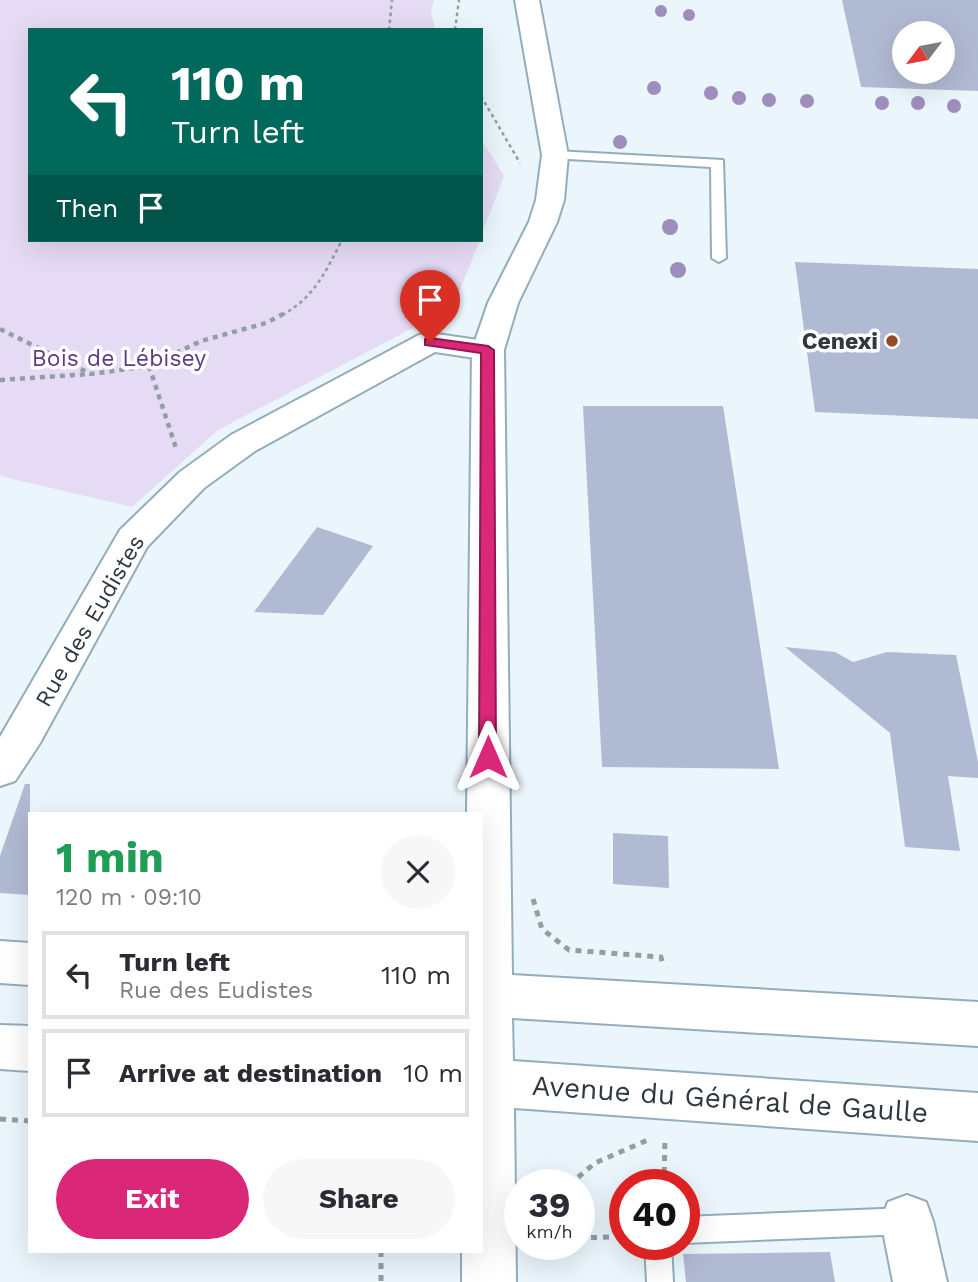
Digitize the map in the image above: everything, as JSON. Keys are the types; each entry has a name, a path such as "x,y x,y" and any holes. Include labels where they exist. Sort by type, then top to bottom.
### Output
{"street":[{"path":"489,1282 484,1082 488,350 503,303 550,200 555,155 527,0"},
{"name":"Rue des Eudistes","path":"0,769 26,732 133,539 192,480 243,443 430,342 488,350"},
{"path":"0,962 28,964"},
{"path":"485,996 978,1024"},
{"path":"0,1047 28,1049"},
{"name":"Avenue du Général de Gaulle","path":"484,1082 978,1117"},
{"path":"908,1221 920,1282"}],"lane":[{"path":"555,155 718,163 719,258"},
{"path":"700,1229 908,1221"},
{"path":"659,1260 660,1282"}],"path":[{"path":"389,28 392,0"},
{"path":"454,28 459,0"},
{"path":"483,99 524,170"},
{"path":"0,380 91,374 149,366 201,341 267,323 301,305 318,286 341,242"},
{"path":"0,329 91,374"},
{"path":"149,366 179,455"},
{"path":"531,895 542,929 569,950 662,957 664,976"},
{"path":"0,1119 28,1121"},
{"path":"589,1169 616,1153 665,1132 664,1169"},
{"path":"381,1253 381,1282"}],"green space":[{"name":"Bois de Lébisey","path":"0,0 434,0 431,12 435,28 28,28 28,242 479,242 453,307 218,430 132,507 0,476"},
{"path":"483,142 504,176 483,231"}],"building":[{"path":"842,0 978,0 978,91 861,87"},
{"name":"Cenexi","path":"795,262 978,269 978,419 815,412"},
{"path":"583,406 723,406 779,769 602,767"},
{"path":"317,527 373,546 323,615 254,612"},
{"path":"785,647 835,652 853,662 887,652 956,655 978,762 978,778 948,776 960,851 905,847 890,733"},
{"path":"25,784 30,784 28,895 0,893 0,856"},
{"path":"613,833 668,836 669,888 613,884"},
{"path":"830,1252 835,1282 686,1282 684,1260 700,1260 700,1254"}],"place":[{"name":"Cenexi","path":"892,341"}],"route":[{"path":"430,342 488,350 488,757"}]}
